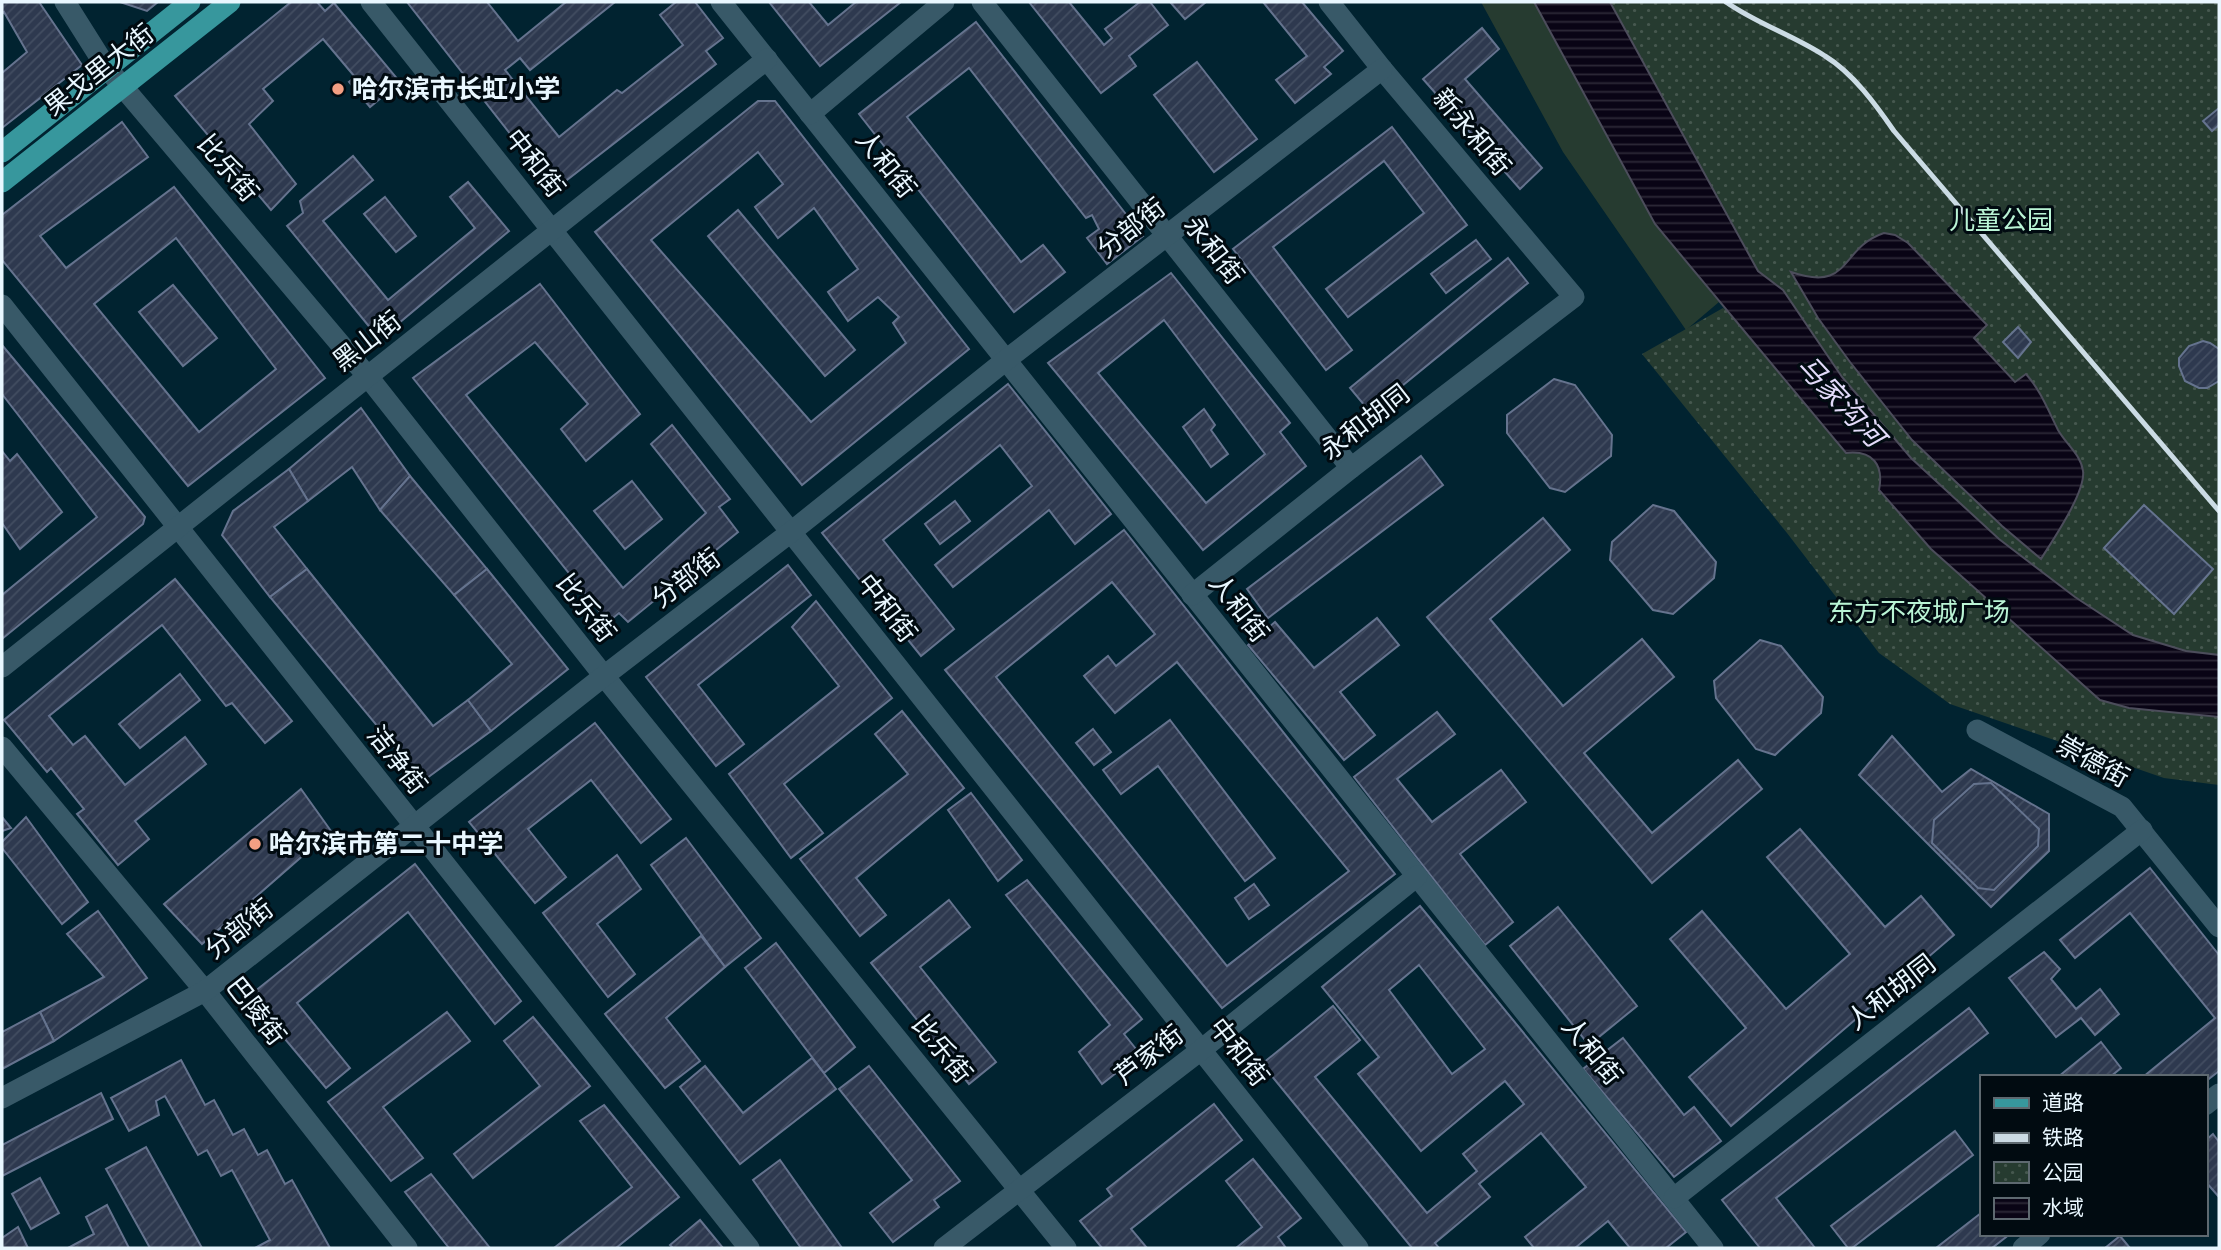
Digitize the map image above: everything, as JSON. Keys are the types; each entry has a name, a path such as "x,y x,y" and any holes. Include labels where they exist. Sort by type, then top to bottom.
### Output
{"main road":[{"name":"果戈里大街","path":"2,152 190,2"},
{"name":"果戈里大街","path":"2,182 230,2"}],"street":[{"name":"比乐街","path":"65,2 106,67 122,87 368,376 604,676 1066,1248"},
{"name":"中和街","path":"372,2 1358,1248"},
{"name":"人和街","path":"721,2 1713,1248"},
{"path":"810,114 944,2"},
{"name":"永和街","path":"982,2 1350,468"},
{"name":"新永和街","path":"1329,2 1574,297"},
{"name":"黑山街","path":"2,667 767,59"},
{"name":"分部街","path":"2,1098 205,991 1006,360 1382,69"},
{"name":"永和胡同","path":"1192,595 1350,468 1574,297"},
{"name":"洁净街","path":"2,306 749,1248"},
{"name":"崇德街","path":"1977,730 2122,807 2219,927"},
{"name":"巴陵街","path":"2,747 205,991 407,1248"},
{"name":"人和胡同","path":"1674,1198 2142,830"},
{"name":"芦家街","path":"944,1248 1201,1050 1417,877"},
{"path":"2023,1248 2038,1236"}],"green space":[{"path":"1481,2 1534,2 1655,224 1719,302 1686,330 1563,152"},
{"name":"儿童公园","path":"1610,2 2219,2 2219,655 2186,651 2133,635 2075,597 1999,539 1911,458 1842,377 1783,290 1758,271"},
{"name":"东方不夜城广场","path":"1723,308 1731,314 1846,453 1863,454 1874,461 1880,474 1879,491 1931,549 2029,635 2181,712 2219,717 2219,785 2164,778 1950,704 1879,653 1787,533 1642,354"}],"water":[{"name":"马家沟河","path":"1534,2 1610,2 1758,271 1783,290 1842,377 1911,458 1999,539 2075,597 2133,635 2186,651 2219,655 2219,717 2129,708 2100,700 1931,549 1879,490 1880,473 1875,461 1863,454 1846,453 1655,224"},
{"path":"1884,233 1895,235 1908,243 1987,325 1974,338 2015,382 2026,374 2082,465 2083,480 2079,491 2041,559 2002,526 1912,440 1818,318 1791,272 1811,277 1825,277 1835,273 1859,248"}],"building":[{"path":"2,2 39,2 82,65 2,128 2,73 27,52 4,12 2,14"},
{"path":"120,2 158,2 147,11"},
{"path":"291,2 317,2 325,11 334,3 400,82 370,107 349,82 355,77 323,39 263,89 273,101 249,124 296,184 271,210 175,96"},
{"path":"407,2 487,2 518,41 566,2 615,2 530,70 520,58 505,70 559,137 617,90 622,93 683,45 660,15 676,2 695,2 723,38 706,51 716,64 554,190"},
{"path":"769,2 809,2 828,25 856,2 901,2 820,66"},
{"path":"1029,2 1069,2 1104,45 1112,38 1105,29 1140,2 1150,2 1168,25 1129,56 1136,66 1101,93"},
{"path":"1170,2 1206,2 1185,19"},
{"path":"1263,2 1302,2 1343,51 1324,67 1331,74 1295,103 1276,80 1307,56"},
{"path":"976,22 1143,236 1107,264 1087,238 1099,229 1092,215 1086,218 969,68 907,117 1021,262 1043,245 1065,272 1014,312 859,114"},
{"path":"1482,28 1499,49 1465,79 1542,168 1520,189 1423,79"},
{"path":"1197,62 1257,139 1214,172 1154,95"},
{"path":"758,101 775,101 969,349 802,485 595,232","holes":["758,152 783,184 755,207 778,238 814,208 858,269 828,292 848,321 878,297 899,317 893,323 906,343 811,422 651,240"]},
{"path":"2219,108 2219,125 2212,131 2203,121"},
{"path":"122,122 148,157 40,236 66,268 174,187 325,378 188,486 2,260 2,215","holes":["176,238 276,369 199,432 94,304"]},
{"path":"1392,127 1467,225 1348,317 1326,289 1424,213 1384,161 1273,247 1352,350 1326,370 1233,249"},
{"path":"353,156 373,180 323,221 388,300 475,228 450,197 468,182 509,231 387,333 379,324 372,330 287,226 303,213 300,201"},
{"path":"385,197 416,236 396,252 364,214"},
{"path":"738,210 855,350 825,376 708,236"},
{"path":"1476,240 1491,259 1446,293 1431,274"},
{"path":"1508,258 1528,283 1370,412 1350,388"},
{"path":"1171,273 1290,423 1280,432 1306,466 1203,550 1048,363","holes":["1164,320 1265,454 1206,503 1098,373"]},
{"path":"540,284 640,414 586,461 561,429 588,404 535,342 466,395 623,588 706,513 651,444 672,425 730,499 719,507 738,532 628,622 619,613 608,622 413,378"},
{"path":"173,285 217,338 183,366 139,312"},
{"path":"2018,327 2031,342 2018,358 2003,342"},
{"path":"2203,341 2219,349 2219,381 2207,388 2199,388 2185,381 2179,358 2189,346"},
{"path":"2,345 145,517 143,524 2,639 2,595 97,517 2,394"},
{"path":"1554,379 1575,385 1612,435 1611,456 1565,492 1550,488 1507,433 1507,415"},
{"path":"1008,384 1111,514 1075,544 1049,510 953,587 935,565 1032,486 1000,445 883,540 954,629 921,656 822,533"},
{"path":"361,408 410,476 380,510 352,467 308,501 289,469"},
{"path":"1204,409 1215,425 1211,430 1228,454 1211,467 1183,427"},
{"path":"2,451 10,461 17,454 62,512 20,549 2,523"},
{"path":"1421,456 1443,485 1268,618 1247,589"},
{"path":"289,469 308,501 274,527 307,569 270,597 222,535 233,511"},
{"path":"410,476 487,569 454,595 380,510"},
{"path":"632,481 662,519 625,549 594,511"},
{"path":"955,501 970,521 940,544 925,524"},
{"path":"1653,505 1674,511 1716,562 1714,578 1673,614 1653,610 1610,560 1612,542"},
{"path":"2144,505 2213,569 2174,614 2104,548"},
{"path":"1543,518 1570,550 1490,619 1563,706 1642,639 1674,677 1584,753 1652,833 1738,760 1762,789 1652,883 1427,617"},
{"path":"1124,530 1395,874 1222,1008 945,670","holes":["1112,582 1155,634 1116,666 1108,656 1084,676 1115,713 1177,662 1349,871 1227,966 996,677"]},
{"path":"788,565 811,595 698,685 744,744 716,766 646,677"},
{"path":"307,569 433,726 468,700 491,731 423,781 270,597"},
{"path":"487,569 568,669 491,731 468,700 512,664 454,595"},
{"path":"175,579 292,721 265,743 232,703 226,706 162,625 49,716 73,745 85,736 125,785 185,737 206,764 135,821 149,839 118,865 77,814 84,809 51,768 47,772 4,720"},
{"path":"816,601 892,698 784,784 823,833 791,858 729,774 839,686 792,627"},
{"path":"1377,618 1399,645 1340,692 1375,735 1344,760 1248,645 1275,622 1314,668"},
{"path":"1760,640 1781,646 1823,697 1821,713 1775,755 1756,749 1716,698 1714,681"},
{"path":"180,674 200,700 140,748 119,724"},
{"path":"902,711 964,788 856,878 886,915 860,936 800,859 908,774 875,734"},
{"path":"1437,712 1455,734 1397,779 1432,822 1501,770 1526,802 1460,854 1513,922 1485,945 1354,777"},
{"path":"1170,720 1275,858 1245,881 1158,766 1121,794 1103,770"},
{"path":"595,723 671,819 641,843 591,780 528,829 566,877 535,903 469,822"},
{"path":"1093,729 1111,752 1094,765 1076,743"},
{"path":"1892,736 1942,792 1971,769 2049,814 2049,851 1991,907 1859,775"},
{"path":"1991,783 2039,829 2038,846 1994,890 1978,888 1932,843 1934,820 1974,784"},
{"path":"301,789 331,831 202,944 164,904"},
{"path":"971,793 1022,860 998,881 948,810"},
{"path":"2,817 11,828 2,831"},
{"path":"26,817 88,902 62,924 2,848 2,842"},
{"path":"1800,829 1885,927 1921,896 1954,935 1731,1126 1689,1077 1746,1028 1670,939 1702,911 1786,1009 1850,954 1767,857"},
{"path":"686,838 761,938 725,967 651,865"},
{"path":"617,855 641,889 597,924 635,974 608,997 543,913"},
{"path":"415,864 521,1001 495,1024 408,912 297,1003 350,1068 326,1088 249,996"},
{"path":"2150,868 2219,955 2219,1071 2207,1080 2207,1075 2145,1075 2215,1018 2130,913 2075,958 2060,940"},
{"path":"1027,880 1142,1019 1124,1034 1140,1054 1102,1084 1079,1052 1110,1025 1006,895"},
{"path":"1254,884 1269,905 1249,919 1235,898"},
{"path":"949,900 970,927 920,967 996,1062 969,1084 871,963"},
{"path":"1420,906 1686,1232 1666,1248 1630,1248 1608,1221 1575,1248 1534,1248 1525,1237 1586,1187 1541,1133 1479,1184 1490,1197 1435,1243 1439,1248 1412,1248 1262,1064 1333,1006 1360,1040 1315,1077 1427,1213 1477,1171 1463,1154 1524,1104 1505,1081 1421,1151 1358,1074 1379,1057 1322,987","holes":["1419,965 1485,1049 1452,1074 1389,990"]},
{"path":"1558,907 1637,1006 1589,1045 1510,946"},
{"path":"98,911 147,978 54,1041 40,1012 104,977 67,934"},
{"path":"701,936 725,967 666,1018 700,1061 665,1088 605,1014"},
{"path":"776,943 855,1047 824,1073 745,968"},
{"path":"2044,952 2060,969 2051,979 2076,1009 2100,989 2119,1014 2095,1035 2081,1018 2056,1037 2009,978"},
{"path":"1969,1008 1988,1033 1776,1198 1815,1248 1760,1248 1722,1200"},
{"path":"40,1012 54,1041 2,1069 2,1032"},
{"path":"447,1012 470,1041 383,1107 423,1158 391,1181 328,1102"},
{"path":"533,1017 590,1086 473,1178 454,1154 540,1086 504,1041"},
{"path":"1623,1038 1684,1115 1694,1107 1721,1141 1674,1177 1583,1069"},
{"path":"2101,1042 2121,1068 2112,1075 2060,1075"},
{"path":"812,1058 836,1089 740,1164 680,1087 705,1066 743,1113"},
{"path":"181,1060 205,1105 214,1100 233,1135 244,1129 258,1155 267,1150 285,1184 292,1180 330,1248 255,1248 270,1240 232,1170 221,1176 207,1150 198,1155 165,1096 156,1101 159,1115 129,1131 111,1098"},
{"path":"869,1066 960,1181 934,1200 939,1207 893,1242 870,1213 912,1180 839,1089"},
{"path":"101,1093 113,1119 2,1176 2,1145"},
{"path":"1214,1104 1242,1140 1131,1229 1147,1248 1102,1248 1080,1221 1112,1196 1107,1189"},
{"path":"604,1105 679,1197 616,1248 554,1248 632,1187 580,1121"},
{"path":"1955,1131 1973,1155 1852,1248 1848,1248 1831,1226"},
{"path":"2213,1134 2219,1142 2219,1197 2207,1183 2207,1139"},
{"path":"146,1147 202,1248 150,1248 106,1169"},
{"path":"1253,1159 1301,1218 1278,1237 1286,1248 1236,1248 1262,1227 1226,1181"},
{"path":"780,1160 842,1248 801,1248 753,1180"},
{"path":"431,1174 490,1248 449,1248 405,1192"},
{"path":"40,1178 59,1213 31,1229 12,1194"},
{"path":"107,1205 129,1248 68,1248 94,1234 86,1217"},
{"path":"1980,1214 1980,1236 2007,1236 1992,1248 1936,1248"},
{"path":"700,1220 723,1248 673,1248 670,1245"},
{"path":"18,1227 28,1248 2,1248 2,1238"},
{"path":"2120,1236 2130,1248 2105,1248"}],"railway":[{"path":"1726,2 1813,49 1835,63 1854,80 1894,131 2219,511"}],"place":[{"name":"哈尔滨市长虹小学","path":"338,89"},
{"name":"哈尔滨市第二十中学","path":"255,844"}]}
